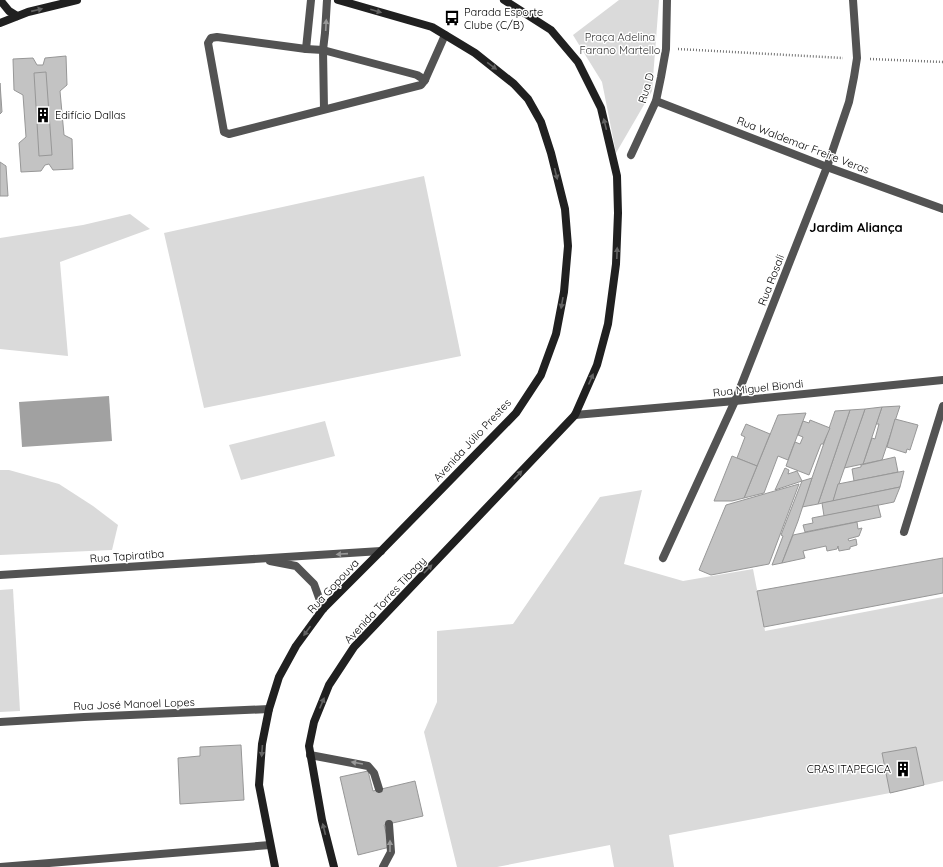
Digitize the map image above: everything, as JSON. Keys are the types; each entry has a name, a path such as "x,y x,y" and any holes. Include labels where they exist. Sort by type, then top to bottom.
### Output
{"main road":[{"path":"0,0 9,11 17,16"},
{"path":"0,23 28,12 77,0"},
{"name":"Avenida Júlio Prestes","path":"338,0 432,27 475,53 514,84 528,99 541,122 551,153 565,208 568,246 564,292 556,334 541,375 516,413 381,551"},
{"path":"504,0 551,30 578,62 601,108 617,176 618,213 616,264 608,324 597,365 575,415"},
{"name":"Avenida Torres Tibagy","path":"334,867 322,820 309,746 314,722 329,685 354,647 575,415"},
{"name":"Rua Gopouva","path":"275,867 260,785 262,744 269,710 279,677 296,646 323,609 381,551"}],"street":[{"path":"306,49 311,0"},
{"path":"324,110 323,50 327,0"},
{"name":"Rua D","path":"630,155 656,101 666,49 667,0"},
{"name":"Rua Rosali","path":"663,558 735,401 827,167 849,102 857,58 853,0"},
{"path":"425,80 417,75 323,50 217,37 211,38 208,43 224,132 229,134 421,85 425,80 445,35"},
{"name":"Rua Waldemar Freire Veras","path":"656,101 827,167 943,209"},
{"name":"Rua Miguel Biondi","path":"575,415 735,401 943,380"},
{"path":"904,532 943,406"},
{"name":"Rua Tapiratiba","path":"0,575 381,551"},
{"name":"Rua Tapiratiba","path":"255,559 296,566 314,584 323,609"},
{"name":"Rua José Manoel Lopes","path":"0,722 84,717 269,710"},
{"path":"310,754 368,766 374,773 379,790"},
{"path":"383,867 391,852 389,824"},
{"path":"0,867 270,845"}],"path":[{"path":"666,49 943,62"}],"green space":[{"name":"Praça Adelina Farano Martello","path":"619,0 659,0 652,91 616,153 602,82 573,35"},
{"path":"424,176 461,356 204,408 164,233"},
{"path":"130,214 150,229 60,262 68,356 0,349 0,238 83,225"},
{"path":"325,421 335,456 241,480 229,445"},
{"path":"0,470 9,470 59,484 93,506 118,525 112,550 0,555"},
{"path":"642,490 624,564 683,581 753,569 765,631 943,597 943,781 890,793 669,835 674,867 614,867 610,845 497,867 457,867 424,732 437,702 437,631 513,624 600,497"},
{"path":"13,589 20,711 0,712 0,590"}],"shaded area":[{"path":"109,396 112,441 22,447 19,402"}],"building":[{"name":"Edifício Dallas","path":"66,56 67,85 60,91 64,135 72,139 73,169 53,170 49,164 45,165 41,171 21,172 19,143 26,137 23,95 14,90 13,59 33,58 37,65 43,65 45,58"},
{"path":"46,72 52,155 39,156 34,73"},
{"path":"0,83 2,112 0,114"},
{"path":"0,162 6,166 8,196 0,196"},
{"path":"900,406 882,460 863,464 872,438 875,439 879,424 876,424 882,407"},
{"path":"882,407 863,464 844,468 865,409"},
{"path":"865,409 833,501 818,504 850,410"},
{"path":"850,410 818,504 802,507 835,411"},
{"path":"806,413 788,460 778,456 764,493 744,498 778,415"},
{"path":"895,419 918,425 910,450 907,449 906,453 887,447"},
{"path":"810,420 830,428 823,444 821,444 809,475 786,466 795,442 800,444 803,437 798,435 803,421 809,423"},
{"path":"746,424 770,434 757,466 737,458 745,437 741,435"},
{"path":"732,456 757,466 744,498 732,501 714,501"},
{"path":"895,457 898,472 854,481 852,469 861,467 861,465"},
{"path":"785,468 789,470 788,474 797,471 802,481 775,490"},
{"path":"904,471 900,487 833,501 838,484"},
{"path":"812,478 782,563 772,565 783,536 781,535 802,481"},
{"path":"799,484 769,564 711,575 699,570 726,505"},
{"path":"900,487 894,502 824,516 822,503"},
{"path":"878,505 881,517 805,532 803,525 813,523 812,518"},
{"path":"857,522 858,529 862,528 859,536 848,539 849,541 856,539 857,545 850,547 850,549 839,551 838,546 837,549 827,551 826,546 803,551 805,558 782,563 793,535"},
{"path":"943,558 943,593 764,627 757,591"},
{"path":"241,745 244,800 180,804 178,758 200,756 200,747"},
{"name":"CRAS ITAPEGICA","path":"916,747 924,785 890,793 882,753"},
{"path":"368,771 373,791 415,781 423,816 384,825 390,847 358,855 340,777"}],"place":[{"name":"Parada Esporte Clube (C/B)","path":"452,18"},
{"name":"Edifício Dallas","path":"43,115"},
{"name":"CRAS ITAPEGICA","path":"903,769"}],"district":[{"name":"Jardim Aliança","path":"856,227"}]}
